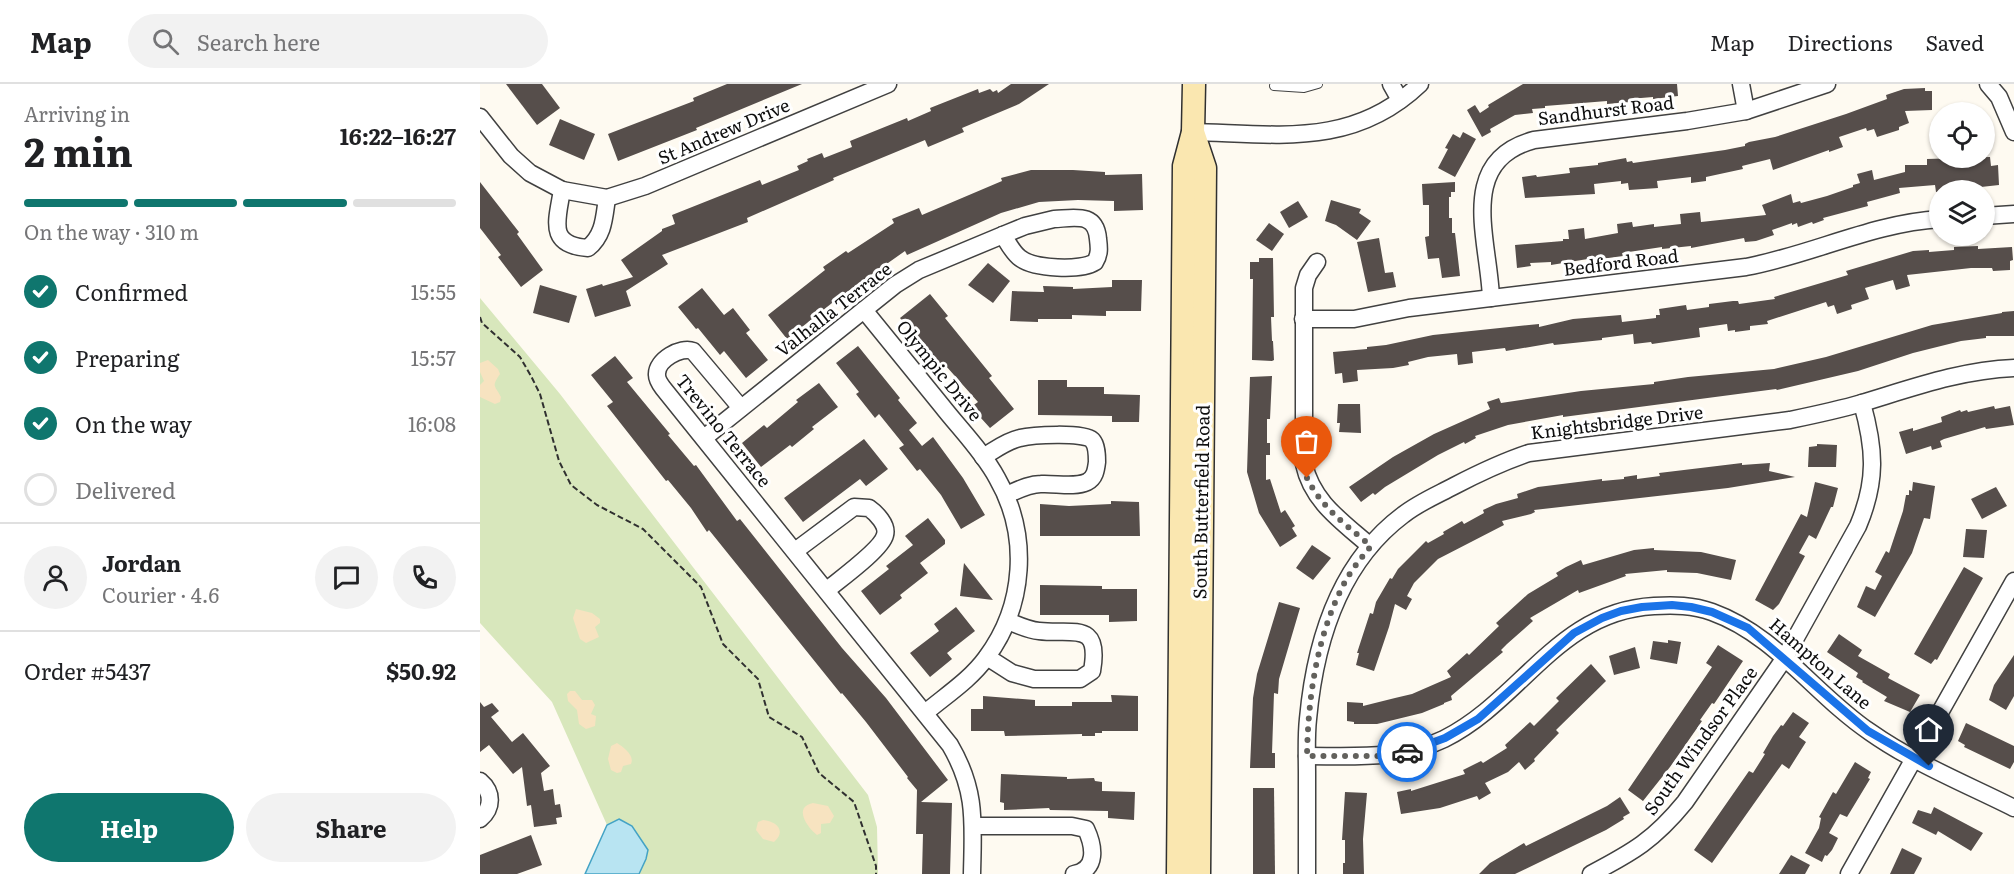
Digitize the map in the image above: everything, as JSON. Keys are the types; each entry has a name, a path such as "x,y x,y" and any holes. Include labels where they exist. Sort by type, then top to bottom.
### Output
{"main road":[{"name":"South Butterfield Road","path":"1178,874 1184,166 1193,132 1194,84"},
{"name":"South Butterfield Road","path":"1193,132 1205,168 1199,874"}],"street":[{"name":"St Andrew Drive","path":"607,198 645,186 888,84"},
{"path":"1391,84 1400,100"},
{"path":"1193,132 1323,133 1370,118 1400,100 1420,84"},
{"path":"1741,84 1746,111"},
{"name":"Sandhurst Road","path":"1491,298 1481,196 1490,170 1508,151 1521,143 1534,140 1687,121 1746,111 1827,84"},
{"path":"1988,84 1999,97 2014,132"},
{"path":"480,117 511,156 530,173 562,190 607,198 602,230 598,240 588,248 571,247 560,238 557,224 562,190"},
{"path":"1995,215 2014,214"},
{"name":"Valhalla Terrace","path":"704,438 895,285 919,270 1003,235 1025,226 1052,220 1088,219 1093,222 1097,229 1098,257 1090,265 1034,266 1021,259 1003,235"},
{"name":"Bedford Road","path":"1303,320 1354,319 1409,308 1746,267 1778,261 1890,225 1929,220"},
{"path":"1317,262 1308,275 1304,288 1303,448 1307,478 1325,507 1371,546"},
{"name":"Olympic Drive","path":"864,310 997,476 1012,510 1019,541 1015,598 1008,621 987,657 977,669 925,712"},
{"name":"Trevino Terrace","path":"741,408 693,351 681,350 660,365 656,378 950,745 960,762 969,786 974,826 972,874"},
{"name":"Knightsbridge Drive","path":"1307,874 1307,721 1314,675 1325,630 1347,578 1371,546 1414,507 1498,463 1529,453 1761,424 1830,412 1942,378 2014,368"},
{"name":"South Windsor Place","path":"1600,872 1636,850 1666,825 1785,659 1867,506 1874,460 1873,446 1862,403"},
{"path":"983,457 1012,441 1037,435 1083,436 1092,439 1095,444 1096,470 1093,477 1086,483 1040,484 1027,486 1006,495"},
{"path":"795,551 854,507 869,508 882,522 885,530 881,544 827,590"},
{"path":"1849,874 2014,582"},
{"name":"Hampton Lane","path":"1307,756 1389,756 1414,750 1445,738 1478,719 1574,633 1602,618 1631,609 1672,605 1712,612 1748,628 1868,731 1915,759 2014,808"},
{"path":"987,657 1012,673 1034,679 1080,679 1092,671 1094,645 1081,632 1040,631 1008,621"},
{"path":"480,781 486,786 491,800 486,814 480,819"},
{"path":"974,826 1072,826 1086,829 1091,840 1092,859 1090,866 1083,873 1074,874"}],"lane":[{"path":"1274,86 1304,88 1318,84"}],"path":[{"path":"480,317 482,323 519,357 531,376 540,394 559,461 571,485 597,505 643,529 701,587 723,644 758,679 769,717 802,737 819,772 854,802 876,866 876,874"}],"green space":[{"path":"480,298 560,394 868,795 877,827 878,874 585,874 607,825 552,702 480,623"}],"sand":[{"path":"488,360 500,374 495,384 501,397 500,402 495,404 480,397 480,385 484,381 480,372 480,363"},
{"path":"576,609 592,613 600,619 600,623 595,627 599,637 586,643 580,639 573,618"},
{"path":"575,691 582,700 592,700 595,705 591,714 596,716 595,726 586,729 579,724 577,710 568,701 567,694"},
{"path":"617,743 628,752 632,761 617,773 611,770 608,759 611,746"},
{"path":"813,803 828,806 834,816 830,823 821,824 821,833 817,835 809,827 803,813 807,805"},
{"path":"763,820 776,824 780,830 774,842 763,839 756,830 758,822"}],"water":[{"path":"619,819 632,826 648,850 639,874 585,874 607,825"}],"building":[{"path":"506,84 542,84 560,108 537,125"},
{"path":"727,84 802,84 696,128 697,130 618,161 608,134 694,101 693,98"},
{"path":"1011,84 1049,84 1019,104 962,128 964,132 928,147 925,140 833,178 834,180 747,218 748,222 662,255 668,264 626,291 631,306 595,317 586,289 633,277 621,260 662,229 675,224 672,215 760,180 762,185 799,170 797,166 808,161 807,159 822,153 824,158 852,147 850,141 907,118 908,121 931,111 930,108 978,89 979,93 990,89 993,92 997,90 998,93"},
{"path":"1523,84 1677,84 1678,96 1629,99 1630,102 1607,104 1607,101 1545,106 1545,108 1532,109 1533,113 1515,115 1490,129 1491,132 1482,137 1467,110 1475,105 1480,113 1489,107 1488,105"},
{"path":"1925,88 1925,91 1932,91 1929,110 1905,111 1909,123 1899,127 1899,130 1877,137 1874,129 1867,131 1866,128 1839,137 1843,147 1773,170 1770,159 1742,166 1743,169 1706,177 1706,181 1691,183 1691,177 1657,181 1658,188 1629,190 1628,183 1621,184 1621,181 1594,184 1595,194 1525,198 1522,177 1570,173 1569,168 1598,165 1598,163 1626,158 1627,162 1632,161 1633,163 1745,146 1749,142 1775,137 1846,114 1887,99 1886,95 1904,89"},
{"path":"560,119 595,134 584,160 549,145"},
{"path":"1463,132 1476,139 1455,177 1438,168 1453,134 1460,138"},
{"path":"1927,159 1929,159 1929,168 1995,168 1995,165 1998,165 1999,185 1995,185 1995,180 1929,180 1929,186 1899,188 1900,193 1867,202 1868,206 1823,218 1824,220 1813,224 1812,222 1798,227 1797,223 1792,225 1792,223 1772,230 1774,235 1756,241 1745,242 1744,238 1691,248 1691,246 1662,249 1662,247 1622,253 1623,256 1601,259 1600,257 1551,265 1551,262 1530,263 1531,266 1517,268 1515,245 1563,241 1563,239 1569,239 1568,230 1584,228 1585,239 1618,233 1617,224 1632,222 1633,227 1654,224 1654,227 1681,224 1680,214 1700,212 1701,222 1766,215 1762,205 1791,194 1793,203 1800,201 1801,203 1853,187 1860,183 1857,174 1872,170 1874,180 1905,172 1905,165 1927,165"},
{"path":"1031,170 1105,172 1105,175 1142,174 1143,210 1114,211 1114,201 1039,202 1001,213 907,255 905,251 837,299 787,339 768,315 825,270 823,267 894,223 892,219 919,208 922,215 1002,181 1001,178"},
{"path":"480,182 519,232 517,234 543,270 521,287 498,257 501,255 480,228"},
{"path":"1455,182 1455,192 1451,192 1451,197 1449,197 1449,218 1452,218 1452,233 1455,233 1460,276 1442,278 1439,258 1428,259 1425,237 1429,236 1429,205 1423,205 1422,184"},
{"path":"1331,200 1361,209 1359,213 1371,221 1357,240 1336,225 1325,221"},
{"path":"1298,201 1308,217 1289,228 1280,212"},
{"path":"1269,223 1284,234 1272,251 1256,240"},
{"path":"1379,238 1385,273 1393,272 1396,287 1368,292 1357,242"},
{"path":"1978,246 1978,249 2012,247 2013,260 2010,261 2010,270 1993,271 1992,268 1971,268 1907,275 1910,286 1896,290 1893,280 1865,288 1869,299 1851,305 1852,309 1837,314 1834,305 1828,307 1826,302 1767,321 1768,324 1750,326 1750,330 1728,331 1727,324 1699,328 1700,337 1652,344 1651,342 1634,344 1633,334 1602,338 1602,340 1554,345 1553,343 1506,351 1505,348 1472,352 1473,363 1458,365 1457,354 1428,357 1408,362 1409,365 1393,368 1357,370 1358,381 1343,383 1342,373 1335,374 1333,352 1367,349 1367,347 1433,335 1539,324 1539,327 1573,319 1621,315 1622,322 1656,318 1656,315 1660,315 1659,309 1686,305 1687,310 1733,301 1738,301 1739,304 1775,299 1774,297 1848,275 1846,271 1913,251 1954,250 1954,247"},
{"path":"1259,258 1273,258 1274,317 1271,317 1274,360 1272,361 1252,360 1253,279 1250,279 1250,262 1259,262"},
{"path":"988,263 1010,281 993,303 968,285"},
{"path":"1112,280 1142,280 1141,311 1106,311 1106,316 1072,315 1072,319 1038,319 1038,322 1010,321 1012,291 1044,292 1043,286 1073,287 1073,289 1112,287"},
{"path":"540,285 577,296 569,323 533,313"},
{"path":"702,288 724,315 733,308 750,330 746,333 768,360 746,378 724,351 720,355 678,307"},
{"path":"930,294 948,316 945,318 992,376 989,378 1014,409 990,428 971,407 978,402 946,366 942,369 900,318"},
{"path":"2014,311 2014,336 1986,336 1986,338 1961,341 1913,353 1858,371 1777,390 1563,417 1563,415 1508,425 1475,436 1476,438 1465,444 1464,442 1438,455 1361,502 1349,487 1393,457 1434,434 1490,409 1487,402 1499,398 1501,403 1581,391 1654,384 1654,382 1688,377 1774,369 1826,357 1932,325"},
{"path":"858,346 917,423 909,430 922,446 933,437 963,478 985,515 961,529 941,495 920,469 917,471 899,448 904,445 879,414 875,418 856,394 859,392 836,363"},
{"path":"615,356 633,378 627,382 670,434 668,435 694,466 696,465 737,521 740,519 842,648 886,698 948,780 921,802 952,803 950,874 922,874 923,834 916,834 917,790 908,777 866,722 709,530 707,532 691,508 668,480 666,481 607,406 613,402 591,375"},
{"path":"1272,376 1270,419 1267,419 1267,443 1270,443 1270,455 1266,455 1266,480 1270,479 1281,513 1285,510 1295,526 1292,528 1297,536 1280,547 1259,513 1247,472 1250,377"},
{"path":"1038,380 1067,380 1067,387 1104,387 1104,394 1140,395 1139,422 1112,422 1112,416 1038,415"},
{"path":"819,383 838,407 812,427 814,429 792,447 790,445 761,467 742,443 764,425 767,428 798,402 796,400"},
{"path":"1338,404 1360,404 1361,433 1339,432"},
{"path":"1994,406 1995,409 2010,406 2014,425 1986,429 1985,427 1944,439 1940,441 1942,447 1932,450 1931,446 1906,454 1899,432 1913,428 1913,431 1942,422 1941,417 1960,410 1968,412"},
{"path":"864,439 888,469 866,486 860,479 803,522 784,498"},
{"path":"1817,444 1837,445 1836,467 1808,467 1809,447 1817,446"},
{"path":"1742,463 1742,465 1770,463 1769,471 1795,477 1728,488 1534,510 1535,512 1531,514 1502,521 1504,525 1438,559 1414,583 1407,596 1412,599 1406,610 1395,604 1374,671 1356,665 1359,653 1357,653 1370,613 1373,614 1376,602 1390,578 1392,579 1398,569 1426,541 1428,543 1462,521 1464,524 1484,513 1483,510 1518,498 1517,494 1538,487 1602,479 1602,481 1624,479 1624,477 1637,475 1637,479 1660,476 1659,473"},
{"path":"1815,482 1838,488 1833,507 1816,539 1809,535 1799,553 1805,556 1779,604 1773,610 1755,600 1801,514 1807,517"},
{"path":"1913,482 1935,486 1930,519 1924,518 1912,553 1875,617 1857,607 1866,586 1875,590 1882,576 1875,572 1886,551 1889,553 1906,495 1909,495 1909,490 1912,491"},
{"path":"1996,487 2007,506 1982,519 1971,499"},
{"path":"1111,501 1139,502 1140,536 1040,536 1040,504 1069,506 1111,504"},
{"path":"928,518 945,540 945,544 920,563 928,573 900,595 902,598 880,615 861,591 889,569 886,566 913,545 905,536"},
{"path":"1966,529 1987,530 1984,558 1963,557"},
{"path":"1312,545 1331,558 1313,580 1296,568"},
{"path":"1654,548 1654,550 1701,552 1736,560 1731,580 1697,573 1667,572 1667,570 1625,574 1626,576 1579,593 1578,590 1530,618 1533,621 1501,650 1503,652 1451,696 1452,700 1422,713 1377,724 1354,724 1354,722 1347,721 1347,702 1363,703 1363,706 1412,694 1451,677 1447,671 1467,653 1469,655 1499,626 1496,623 1528,594 1558,576 1556,573 1566,567 1581,560 1583,565 1634,550"},
{"path":"964,563 993,600 960,596"},
{"path":"1964,567 1983,578 1937,660 1935,659 1931,664 1914,654"},
{"path":"1040,585 1137,589 1137,621 1109,622 1109,615 1040,615"},
{"path":"1279,602 1300,608 1279,679 1278,694 1274,693 1272,753 1275,753 1275,768 1250,768 1253,698 1257,674"},
{"path":"956,607 975,631 947,653 952,659 930,677 910,653 939,631 934,624"},
{"path":"1839,634 1862,650 1858,656 1890,674 1888,678 1920,695 1910,712 1884,701 1887,697 1862,682 1856,677 1858,673 1827,652"},
{"path":"1668,640 1681,642 1677,664 1650,659 1653,641 1668,643"},
{"path":"1718,645 1743,661 1714,704 1712,703 1700,720 1702,721 1670,767 1643,801 1628,790 1712,667 1706,663"},
{"path":"1635,647 1640,668 1614,675 1609,656"},
{"path":"2014,655 2014,696 2006,710 1989,700 1994,685"},
{"path":"1591,664 1606,681 1556,730 1559,733 1525,770 1519,762 1508,772 1485,783 1491,793 1479,800 1477,796 1440,808 1401,814 1397,792 1411,789 1411,791 1465,774 1463,770 1481,761 1483,763 1507,748 1505,745 1530,722 1534,726 1559,701 1556,698"},
{"path":"1111,695 1138,696 1138,731 1102,731 1102,733 1095,733 1095,736 1082,736 1082,734 1005,736 1004,731 971,731 971,709 983,709 983,696 1035,700 1035,706 1072,706 1072,702 1112,702"},
{"path":"480,702 484,707 492,703 499,711 491,717 512,742 523,733 550,766 541,773 544,791 553,789 555,805 560,804 562,817 556,818 557,824 534,827 531,805 527,806 522,767 513,774 489,745 480,752"},
{"path":"1793,712 1809,723 1799,737 1806,742 1789,769 1782,764 1712,863 1694,850 1749,771 1753,773 1773,736"},
{"path":"1966,723 2014,746 2014,762 2010,769 1964,747 1965,745 1958,741"},
{"path":"1855,762 1871,772 1868,778 1870,779 1847,817 1840,814 1829,833 1838,838 1822,862 1805,853 1819,828 1821,818 1819,817 1833,792 1836,794"},
{"path":"1001,774 1067,777 1067,779 1094,778 1095,781 1102,782 1102,791 1135,792 1134,820 1108,818 1108,811 1050,810 1049,808 1004,810 1004,803 1000,802"},
{"path":"1253,788 1274,788 1275,874 1253,874"},
{"path":"1345,792 1367,793 1363,839 1364,874 1343,874 1345,840 1342,840"},
{"path":"1620,797 1630,813 1606,830 1515,874 1479,874 1490,863 1524,843 1526,846 1607,806"},
{"path":"1934,807 1983,833 1971,851 1938,831 1936,835 1912,823 1918,810 1931,814"},
{"path":"531,835 542,865 517,874 480,874 480,855"},
{"path":"1902,848 1922,858 1921,861 1914,874 1890,874"},
{"path":"1791,855 1810,865 1805,874 1779,874"}],"way so far":[{"path":"1307,478 1325,507 1371,546 1347,578 1325,630 1314,675 1307,721 1307,756 1389,756 1407,752"}],"route":[{"path":"1407,752 1433,744 1478,719 1574,633 1621,611 1672,605 1712,612 1748,628 1868,731 1929,766"}]}
